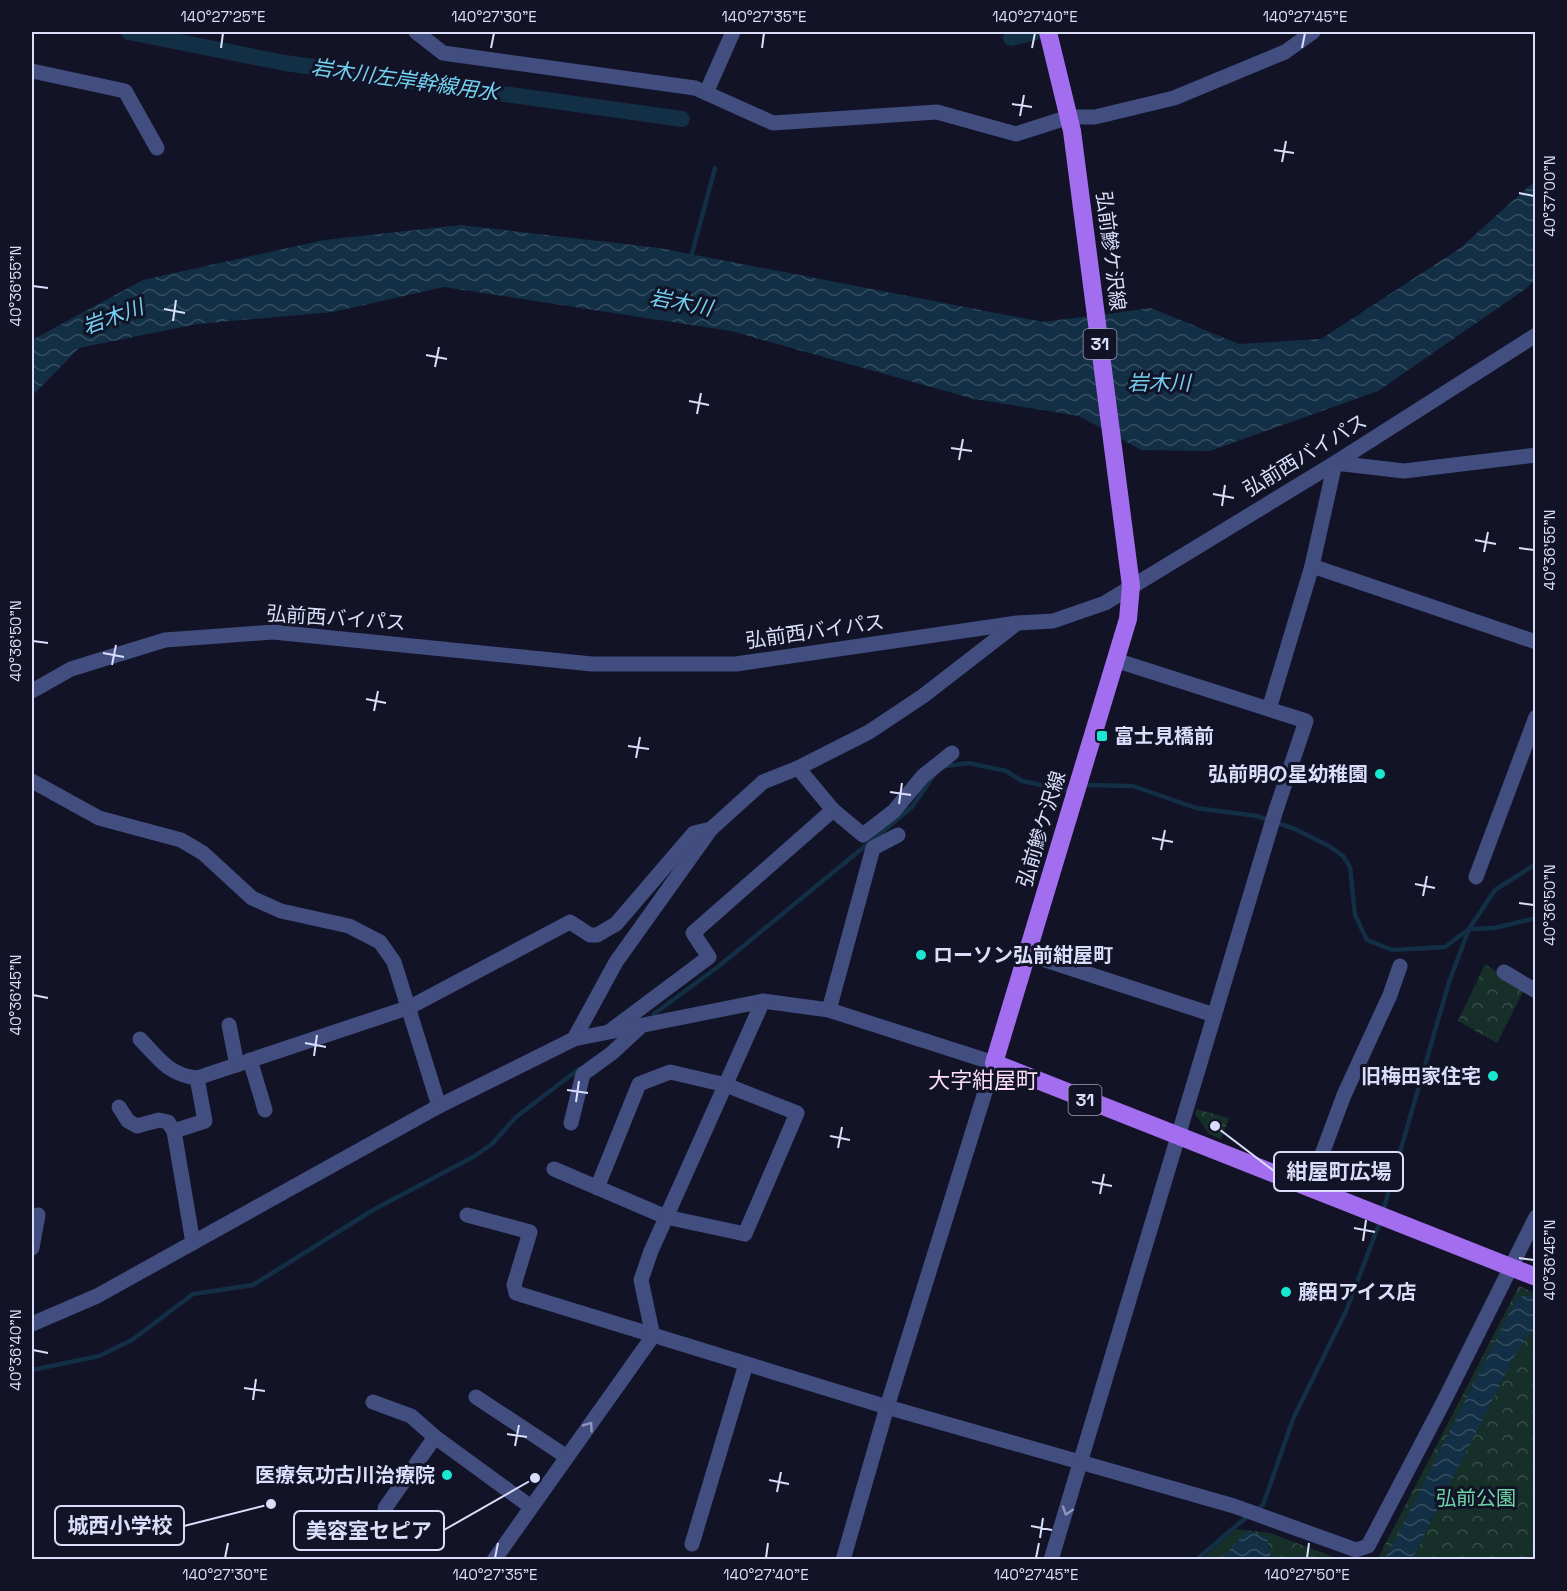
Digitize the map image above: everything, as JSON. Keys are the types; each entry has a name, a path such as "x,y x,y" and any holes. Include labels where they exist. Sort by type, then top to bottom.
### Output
{"main road":[{"name":"弘前鰺ケ沢線","path":"994,1064 1128,619 1131,586 1071,124 1048,33"},
{"name":"31","path":"994,1064 1536,1277"}],"street":[{"path":"416,32 443,53 695,88 773,123 937,112 1016,134 1071,124 1174,98 1285,52 1313,32"},
{"path":"706,93 734,32"},
{"path":"32,71 125,91 158,148"},
{"name":"弘前西バイパス","path":"32,691 71,669 165,640 273,632 592,664 736,664 1017,623 1053,621 1105,603 1335,463 1536,335"},
{"path":"1269,709 1312,566 1335,463 1404,471 1536,455"},
{"path":"1312,566 1536,642"},
{"path":"574,1038 616,962 711,829 763,782 798,768 869,732 923,696 1017,623"},
{"path":"1051,1560 1214,1015 1306,721 1114,660"},
{"path":"1476,877 1532,740 1536,717"},
{"path":"798,768 833,810 863,835 894,811 923,776 951,753"},
{"path":"32,781 99,818 181,840 203,854 252,898 281,911 349,926 380,942 394,962 410,1007 439,1107"},
{"path":"608,1033 709,957 693,933 833,810"},
{"path":"140,1039 164,1066 180,1076 197,1078 410,1007 570,922 590,935 607,931 616,924 694,833 711,829"},
{"path":"829,1010 873,848 898,835"},
{"path":"1027,954 1214,1015"},
{"path":"1309,1189 1344,1095 1390,995 1400,966"},
{"path":"1503,972 1536,991"},
{"path":"494,1560 653,1336 642,1280 666,1217 764,1001"},
{"path":"32,1324 97,1296 439,1107 574,1038 640,1027 764,1001 829,1010 994,1064 886,1407 843,1560"},
{"path":"229,1026 265,1110"},
{"path":"571,1123 583,1074 612,1053 640,1027"},
{"path":"554,1169 597,1188 666,1217 745,1234 797,1113 726,1085 670,1072 639,1084 597,1188"},
{"path":"174,1131 205,1121 197,1078"},
{"path":"119,1107 129,1121 137,1126 159,1120 168,1122 174,1131 193,1243"},
{"path":"32,1248 38,1215"},
{"path":"467,1215 530,1233 514,1285 516,1293 886,1407 1234,1506 1278,1520 1341,1547 1356,1550 1368,1546 1536,1217"},
{"path":"692,1544 746,1365"},
{"path":"476,1397 567,1456"},
{"path":"373,1402 411,1416 435,1437 531,1507"},
{"path":"385,1508 435,1437"}],"green space":[{"path":"1485,964 1524,990 1497,1043 1458,1021"},
{"path":"1196,1109 1229,1118 1221,1139 1209,1134 1195,1114"},
{"name":"弘前公園","path":"1519,1286 1535,1293 1535,1559 1377,1560"},
{"path":"1235,1529 1270,1533 1339,1559 1201,1560"}],"water":[{"name":"岩木川","path":"1535,181 1535,280 1524,290 1378,391 1210,451 1141,450 1079,416 974,399 731,331 444,287 333,312 197,324 79,348 32,396 32,340 143,280 324,240 461,225 659,248 1043,322 1151,308 1239,344 1321,339 1459,249"},
{"path":"1526,1295 1535,1298 1535,1327 1517,1351 1412,1559 1385,1559 1517,1298"},
{"path":"1246,1531 1267,1537 1271,1559 1222,1559"}],"waterway":[{"name":"岩木川左岸幹線用水","path":"129,32 285,63 682,119"},
{"name":"岩木川左岸幹線用水","path":"1011,38 1035,32"},
{"path":"690,261 715,168"},
{"path":"945,766 969,763 1006,771 1022,781 1065,790 1072,788"},
{"path":"654,1014 719,966 912,807 934,775"},
{"path":"1083,785 1133,786 1196,808 1257,816 1295,829 1329,846 1343,856 1350,867 1355,915 1367,940 1392,950 1445,947 1469,929 1494,928 1536,918"},
{"path":"1383,1211 1449,982 1469,929 1495,890 1536,864"},
{"path":"32,1370 99,1356 132,1340 193,1294 253,1285 373,1210 473,1157 492,1144 516,1117 579,1069"},
{"path":"1256,1510 1263,1505 1293,1419 1346,1311 1381,1219"},
{"path":"1196,1560 1249,1515"}],"place":[{"name":"富士見橋前","path":"1102,736"},
{"name":"弘前明の星幼稚園","path":"1380,774"},
{"name":"ローソン弘前紺屋町","path":"921,955"},
{"name":"旧梅田家住宅","path":"1493,1076"},
{"name":"紺屋町広場","path":"1215,1126"},
{"name":"藤田アイス店","path":"1286,1292"},
{"name":"医療気功古川治療院","path":"447,1475"},
{"name":"美容室セピア","path":"535,1478"},
{"name":"城西小学校","path":"271,1504"}],"district":[{"name":"大字紺屋町","path":"983,1080"}]}
